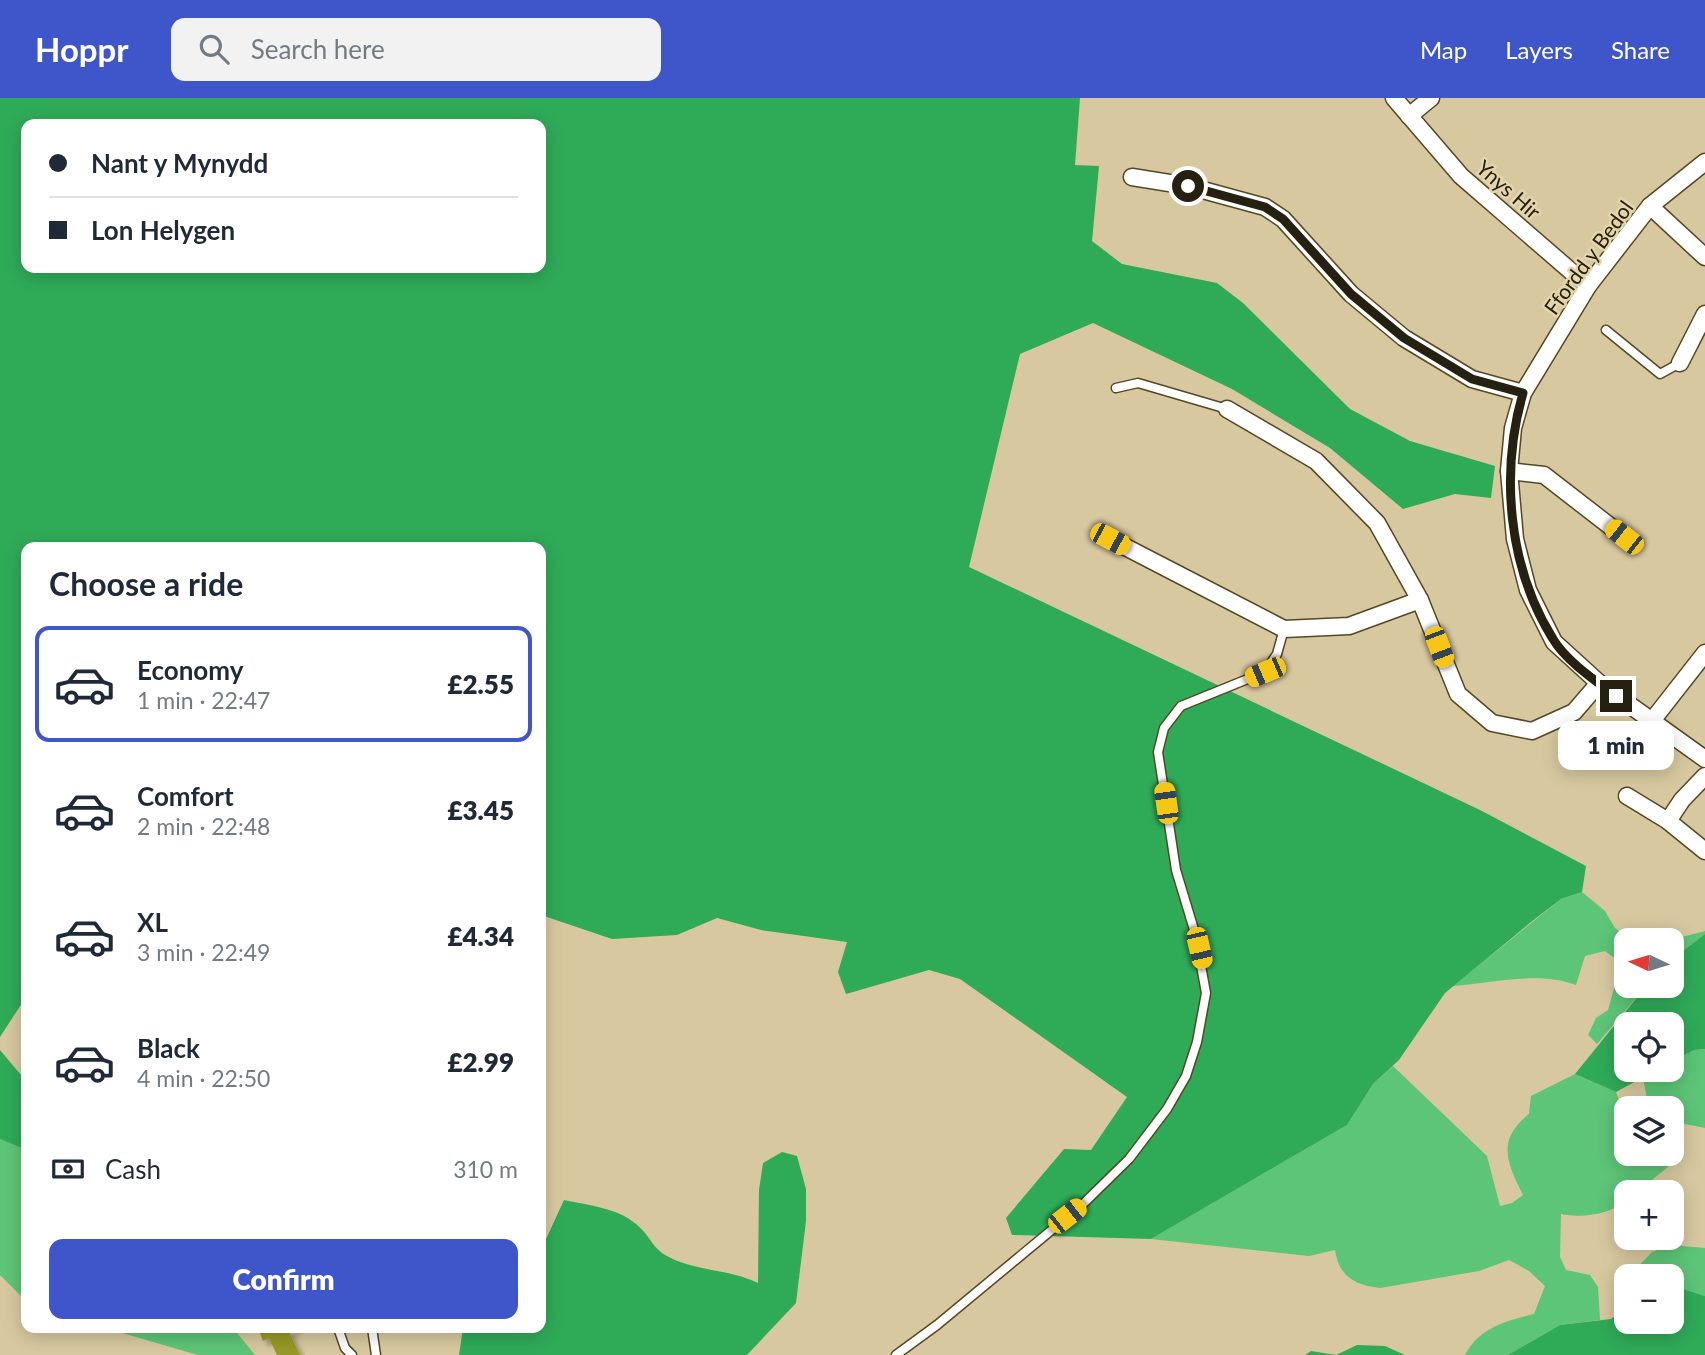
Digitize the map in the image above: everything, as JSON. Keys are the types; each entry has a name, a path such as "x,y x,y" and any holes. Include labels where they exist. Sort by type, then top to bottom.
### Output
{"street":[{"name":"Ynys Hir","path":"1394,98 1461,176 1588,286"},
{"path":"1409,116 1431,98"},
{"name":"Ffordd y Bedol","path":"1599,683 1554,642 1528,590 1516,539 1509,471 1513,428 1523,393 1588,286 1650,206 1705,162"},
{"path":"1132,177 1188,186 1265,207 1283,219 1351,294 1404,338 1472,379 1523,393"},
{"path":"1650,206 1705,257"},
{"path":"1680,363 1705,314"},
{"path":"1227,409 1316,461 1377,523 1420,600 1458,694 1492,723 1532,732 1574,712 1599,683 1705,760"},
{"path":"1509,471 1544,475 1624,537"},
{"path":"1110,539 1284,629 1349,626 1420,600"},
{"path":"1651,722 1705,653"},
{"path":"1668,821 1682,800 1705,776"},
{"path":"1627,796 1668,821 1705,851"}],"lane":[{"path":"1606,330 1660,374 1680,363"},
{"path":"1116,388 1138,383 1227,409"},
{"path":"897,1355 1083,1204 1129,1159 1167,1109 1186,1076 1197,1042 1206,993 1195,933 1176,870 1158,752 1164,728 1181,706 1265,672 1277,654 1284,629"},
{"path":"340,1333 345,1348 352,1355"},
{"path":"373,1333 376,1355"}],"green space":[{"path":"0,98 1080,98 1075,165 1099,166 1092,241 1122,264 1217,283 1243,303 1350,409 1410,441 1495,466 1491,498 1455,494 1403,509 1330,448 1232,389 1093,323 1020,354 969,567 1480,810 1586,866 1582,892 1561,899 1445,993 1399,1060 1373,1084 1347,1125 1151,1239 1012,1235 1006,1218 1064,1149 1091,1150 1127,1097 960,979 929,970 846,994 838,972 847,942 761,930 717,918 677,935 612,939 546,917 546,542 21,542 21,1005 0,1037"},
{"path":"1582,892 1605,911 1615,928 1614,958 1605,951 1585,956 1576,985 1530,978 1453,986 1561,899"},
{"path":"1705,931 1705,934 1684,950 1684,936"},
{"path":"1705,934 1705,1049 1694,1050 1684,1055 1684,1012 1625,1012 1636,998 1684,998 1684,950"},
{"path":"1614,988 1614,998 1636,998 1624,1012 1614,1012 1614,1024 1597,1044 1588,1035 1596,1018 1608,1010"},
{"path":"1614,1026 1614,1082 1634,1082 1616,1092 1575,1074"},
{"path":"1705,1049 1705,1128 1684,1124 1684,1096 1647,1096 1644,1082 1684,1082 1684,1055 1694,1050"},
{"path":"0,1050 21,1075 21,1148 0,1139"},
{"path":"1393,1066 1487,1156 1500,1206 1512,1203 1523,1195 1509,1162 1508,1143 1512,1133 1529,1114 1531,1096 1575,1074 1616,1092 1614,1166 1668,1166 1652,1180 1614,1180 1614,1208 1611,1210 1577,1216 1561,1214 1560,1257 1566,1270 1590,1275 1598,1287 1600,1320 1560,1325 1508,1355 1465,1355 1471,1345 1486,1332 1504,1323 1534,1314 1545,1286 1529,1271 1509,1260 1479,1271 1380,1288 1349,1278 1340,1266 1335,1250 1309,1256 1151,1239 1347,1125 1373,1084"},
{"path":"0,1139 21,1148 21,1296 0,1275"},
{"path":"782,1152 797,1156 806,1189 806,1221 796,1303 747,1355 459,1355 462,1333 546,1333 546,1239 564,1200 620,1214 636,1224 658,1249 670,1258 758,1283 759,1190 763,1163"},
{"path":"1684,1246 1705,1248 1705,1296 1684,1289 1684,1264 1640,1264 1652,1252 1684,1250"},
{"path":"1684,1289 1705,1296 1705,1355 1508,1355 1560,1325 1614,1317 1614,1334 1684,1334"},
{"path":"122,1333 237,1333 255,1355 198,1355"},
{"path":"1357,1345 1385,1346 1405,1355 1336,1355"},
{"path":"1311,1351 1336,1355 1305,1355"}],"building":[{"path":"260,1333 289,1333 300,1355 277,1355 269,1338 263,1341"}],"route":[{"path":"1188,186 1265,207 1283,219 1351,294 1404,338 1472,379 1523,393 1513,428 1509,471 1516,539 1528,590 1554,642 1616,696"}]}
